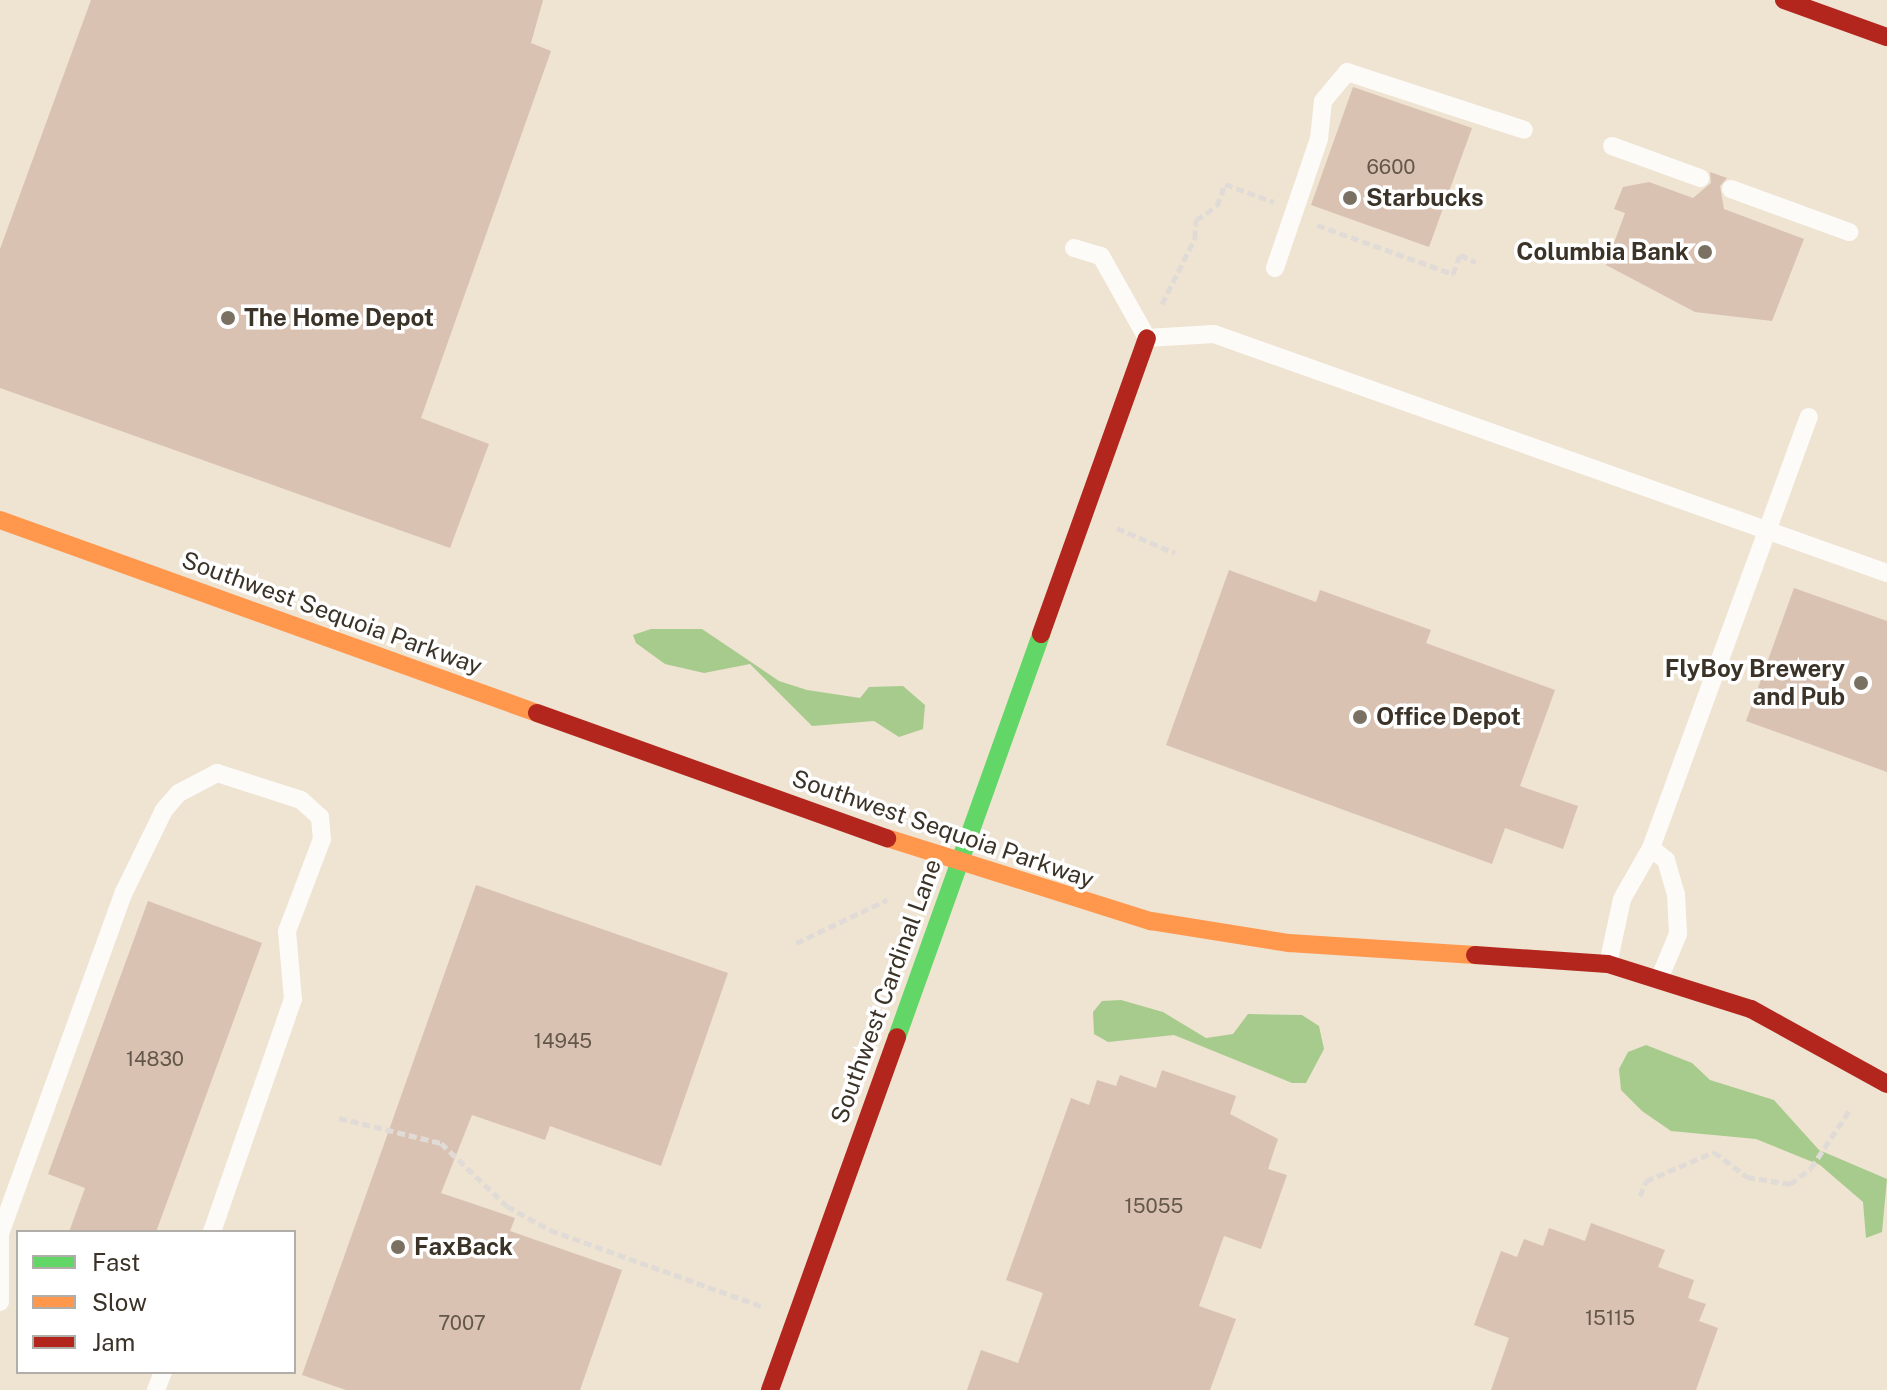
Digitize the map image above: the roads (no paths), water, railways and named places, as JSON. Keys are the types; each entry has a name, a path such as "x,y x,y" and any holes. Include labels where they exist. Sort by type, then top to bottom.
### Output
{"main road":[{"path":"1784,0 1887,37"},
{"name":"Southwest Cardinal Lane","path":"770,1390 1147,338"},
{"name":"Southwest Sequoia Parkway","path":"0,520 957,863 1077,902 1216,933 1608,964 1660,977 1751,1009 1880,1080"}],"lane":[{"path":"1275,268 1319,139 1323,101 1347,72 1524,130"},
{"path":"1612,146 1700,178"},
{"path":"1731,189 1849,232"},
{"path":"1074,248 1101,256 1147,338 1214,334 1887,573"},
{"path":"1608,964 1622,899 1651,848 1809,417"},
{"path":"0,1302 0,1234 124,892 164,810 179,793 217,773 301,800 320,817 322,839 287,931 293,999 213,1230"},
{"path":"1651,848 1666,860 1676,894 1678,934 1660,977"}],"place":[{"name":"Starbucks","path":"1350,198"},
{"name":"Columbia Bank","path":"1705,252"},
{"name":"The Home Depot","path":"228,318"},
{"name":"FlyBoy Brewery and Pub","path":"1861,683"},
{"name":"Office Depot","path":"1360,717"},
{"name":"FaxBack","path":"398,1247"}]}
